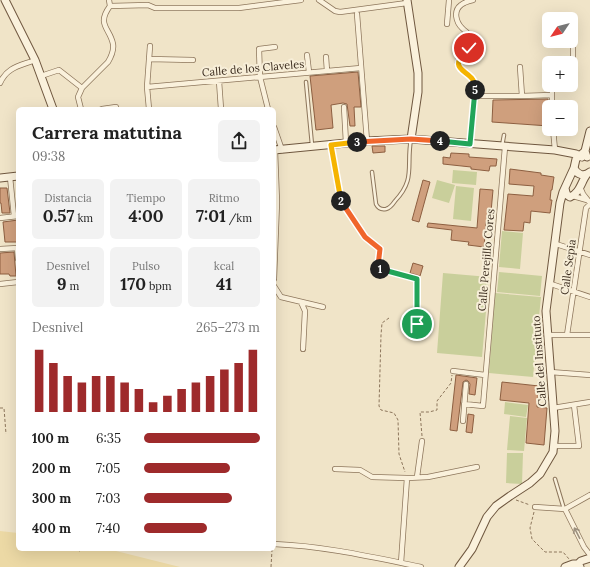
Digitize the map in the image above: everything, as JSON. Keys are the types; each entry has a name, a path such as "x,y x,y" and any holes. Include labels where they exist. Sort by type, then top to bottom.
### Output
{"street":[{"path":"5,0 35,60 52,107"},
{"path":"80,107 78,97 82,88 108,62 111,57 113,43 104,23 106,10 109,3 148,5 155,8 239,8 301,0"},
{"path":"319,0 335,11 340,12 407,2 418,79 418,92 411,139"},
{"path":"447,24 448,0"},
{"path":"470,144 476,85 472,78 460,69 458,62 460,56 469,48 473,40 470,34 461,28 456,20 456,12 461,5 473,0"},
{"path":"357,14 360,68 368,141"},
{"path":"149,107 147,87 150,46"},
{"path":"267,107 260,77 259,49 275,47"},
{"path":"307,55 309,72"},
{"path":"326,57 327,71"},
{"path":"149,59 193,60"},
{"path":"0,83 8,70 35,60"},
{"name":"Calle de los Claveles","path":"147,87 360,68"},
{"path":"520,68 522,96"},
{"path":"41,76 59,70 82,88"},
{"path":"219,81 221,107"},
{"path":"551,92 551,100"},
{"path":"475,96 551,95"},
{"path":"344,107 346,143"},
{"name":"Calle del Instituto","path":"459,567 472,549 487,517 496,506 530,483 540,474 555,446 546,311 563,192 570,173 583,159 590,131"},
{"path":"554,136 555,150"},
{"path":"276,228 277,150 368,141 411,139 555,150 583,159 579,174 588,173"},
{"path":"331,145 340,199 365,237 380,249 378,266 380,269 417,279 417,324"},
{"name":"Calle Perejillo Cores","path":"464,404 483,406 504,147"},
{"path":"561,207 580,187 583,179 588,173"},
{"path":"0,178 16,176"},
{"path":"0,218 16,216 10,177"},
{"path":"580,187 589,202"},
{"path":"565,188 566,194 589,202"},
{"name":"Calle Sepia","path":"567,335 586,208 589,202"},
{"path":"556,244 590,254"},
{"path":"0,249 16,248"},
{"path":"0,284 16,282"},
{"path":"550,284 590,296"},
{"path":"276,289 281,297 323,307"},
{"path":"301,302 305,311 303,349"},
{"path":"547,335 590,334"},
{"path":"453,371 485,375"},
{"path":"550,372 590,375"},
{"path":"463,421 466,384"},
{"path":"553,408 590,402"},
{"path":"555,446 580,446 574,405"},
{"path":"417,476 422,441"},
{"path":"335,470 360,470 372,477 407,478 417,476 428,477 477,467"},
{"path":"401,563 407,478"},
{"path":"535,507 564,509 590,495"},
{"path":"564,509 590,557 575,565 565,567"},
{"path":"276,544 302,545 421,567"}],"lane":[{"path":"306,82 312,147"},
{"path":"504,135 504,147"},
{"path":"372,172 375,201 378,208 385,209 391,206 407,186 411,139"},
{"path":"555,479 564,509"}],"path":[{"path":"389,318 382,323 380,335 378,406 381,410 394,413 398,420 399,454 407,478"},
{"path":"422,441 420,412 437,410 437,401 451,383 453,371"},
{"path":"0,408 4,408 6,434"},
{"path":"510,496 535,507 530,528 532,539 545,552 563,552 575,565"},
{"path":"271,567 272,551"}],"green space":[{"path":"453,170 477,172 476,185 452,183"},
{"path":"437,180 455,185 449,203 432,198"},
{"path":"456,186 474,188 471,221 453,219"},
{"path":"502,231 523,233 520,269 499,267"},
{"path":"499,272 542,276 540,296 497,292"},
{"path":"443,273 489,277 482,357 437,353"},
{"path":"495,293 541,297 533,377 489,373"},
{"path":"505,402 528,405 526,417 504,414"},
{"path":"510,416 527,418 524,451 507,450"},
{"path":"507,453 523,453 522,484 506,483"}],"sand":[{"path":"0,531 16,533 16,551 116,551 180,567 0,567"}],"building":[{"path":"358,72 361,107 354,107 355,126 350,126 347,104 343,103 331,105 333,128 316,130 310,76"},
{"path":"548,99 542,100 542,126 492,122 493,100"},
{"path":"372,146 385,146 385,152 373,153"},
{"path":"451,153 469,154 469,157 497,159 496,166 490,166 489,171 471,169 471,167 443,164 443,157 450,158"},
{"path":"510,169 541,173 541,175 554,177 551,190 550,200 552,200 550,213 531,211 530,223 524,222 523,231 504,230 508,194 533,196 534,186 509,184"},
{"path":"423,180 430,182 419,222 412,220"},
{"path":"0,188 7,188 10,213 2,213"},
{"path":"480,189 493,190 490,223 486,222 484,247 468,245 469,242 451,240 452,230 427,227 428,223 477,228"},
{"path":"16,220 16,242 5,242 3,222"},
{"path":"14,252 16,276 0,274 0,253"},
{"path":"413,263 423,266 420,276 410,273"},
{"path":"456,375 477,378 475,395 469,394 470,384 468,381 466,380 463,382 457,431 450,430"},
{"path":"502,382 539,386 537,407 547,408 544,445 526,443 529,403 500,400"},
{"path":"468,414 474,415 472,433 466,432"}],"route":[{"path":"417,324 417,279 380,269 378,266 380,249 365,237 340,199 331,145 368,141 411,139 470,144 476,85 472,78 460,69 458,62 460,56 469,48"}]}
